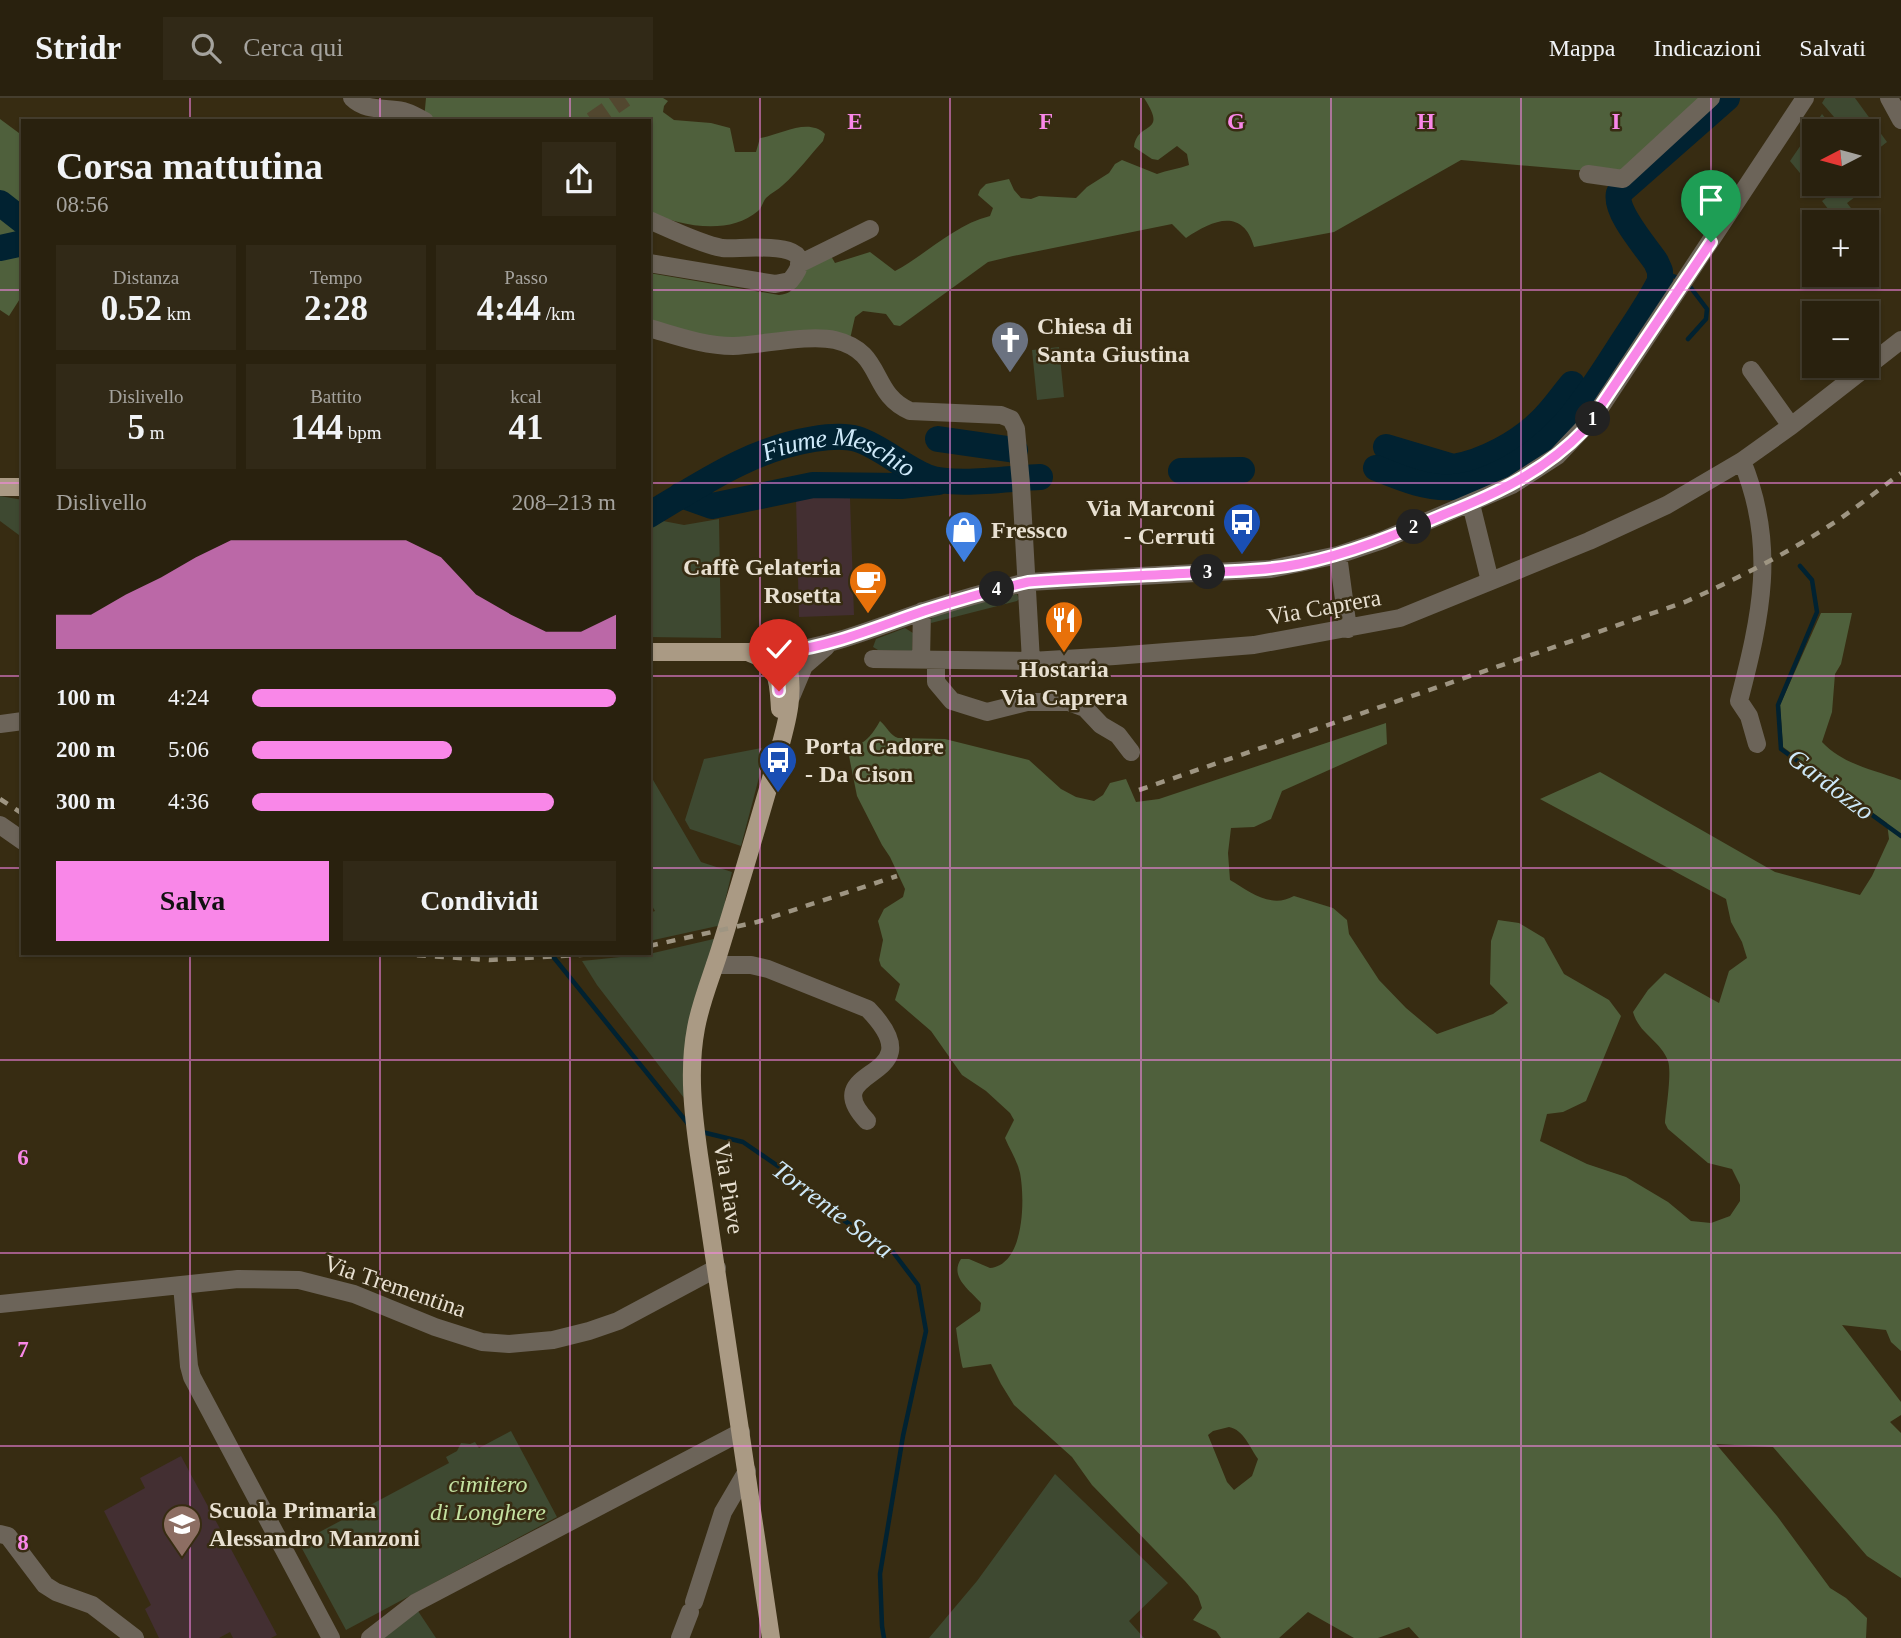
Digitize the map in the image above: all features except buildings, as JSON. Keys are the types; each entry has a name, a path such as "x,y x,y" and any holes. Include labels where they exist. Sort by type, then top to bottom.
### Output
{"main road":[{"path":"651,652 784,652"},
{"name":"Via Piave","path":"771,1638 699,1155 693,1108 692,1069 696,1025 786,726 790,701 790,667 784,652"},
{"path":"749,653 764,658 770,664 778,684"},
{"name":"Via Piave","path":"777,755 781,718 778,684"}],"street":[{"path":"352,98 358,104 370,108 400,110 420,119"},
{"path":"1588,174 1623,179 1711,98"},
{"path":"784,652 832,643 922,611 1028,582 1271,569 1338,555 1383,540 1471,504 1531,474 1566,449 1585,429 1805,98"},
{"path":"1889,98 1901,120"},
{"path":"651,221 721,248 784,248 795,254 799,264 797,273 790,281 775,284 651,263"},
{"path":"799,264 870,229"},
{"path":"651,329 709,345 834,340 864,354 871,361 886,394 897,405 910,411 1001,415 1011,418 1016,429 1019,463 1031,661"},
{"name":"Via Caprera","path":"873,659 1031,661 1254,645 1400,618 1635,521 1667,505 1745,458 1791,426 1901,340"},
{"path":"1751,370 1791,426"},
{"path":"1745,458 1753,486 1765,561 1763,591 1739,701 1749,716 1757,744"},
{"path":"1471,504 1490,581"},
{"path":"1338,555 1348,629"},
{"path":"922,611 929,660 936,682 952,701 987,712 1027,702 1069,702 1085,708 1109,731 1118,735 1131,752"},
{"path":"790,701 804,666 814,655 832,643"},
{"name":"Via Piave","path":"778,684 779,666 784,652"},
{"path":"0,724 21,721"},
{"path":"0,825 21,840"},
{"path":"715,965 751,965 768,969 868,1009 877,1018 891,1043 890,1058 856,1086 852,1095 855,1109 867,1121"},
{"name":"Via Trementina","path":"0,1304 238,1279 299,1280 354,1294 482,1342 509,1344 553,1340 618,1321 717,1268"},
{"path":"182,1285 192,1377 331,1638"},
{"path":"370,1638 415,1603 741,1432"},
{"path":"680,1638 723,1512 747,1471"},
{"path":"0,1534 8,1536 45,1585 56,1592 92,1605 135,1638"}],"shaded area":[{"path":"796,498 850,498 854,615 799,617"},
{"name":"Scuola Primaria Alessandro Manzoni","path":"181,1456 277,1635 271,1638 233,1638 230,1632 219,1638 159,1638 145,1609 151,1605 104,1511 145,1488 140,1478"}],"green space":[{"path":"426,98 663,98 668,101 663,112 674,120 711,123 730,128 735,152 756,152 760,138 802,127 818,129 825,134 823,141 799,169 766,198 758,211 733,224 704,226 675,221 651,213 651,119 424,119"},
{"path":"1144,98 1699,98 1622,171 1576,170 1461,160 1334,232 1254,247 1249,234 1235,222 1216,222 1186,238 1172,224 1013,256 988,262 900,326 894,325 886,314 863,311 855,317 850,339 727,342 651,322 651,273 785,294 792,290 805,270 831,256 835,263 870,252 895,271 964,226 990,216 993,208 978,195 986,184 1009,179 1021,198 1076,198 1122,160 1157,174 1189,165 1187,154 1177,146 1158,160 1134,147 1140,133 1153,123 1151,110"},
{"path":"1825,98 1855,98 1870,119 1836,119 1822,103"},
{"path":"0,119 21,135 21,297 9,316 0,310"},
{"path":"1880,132 1887,142 1880,148"},
{"path":"1802,143 1802,176 1790,161"},
{"path":"1828,196 1856,196 1847,203 1853,210 1829,210 1822,201"},
{"path":"1059,347 1064,397 1037,400 1032,350"},
{"path":"0,496 21,500 21,537 0,521"},
{"path":"719,519 721,638 651,637 651,523 658,520 684,525"},
{"path":"1017,594 1017,601 931,623 935,616 996,597"},
{"path":"1821,613 1852,613 1841,664 1835,674 1832,712 1822,742 1849,761 1901,780 1901,1351 1891,1342 1886,1330 1842,1325 1901,1402 1901,1415 1890,1422 1901,1433 1901,1578 1867,1556 1773,1447 1716,1444 1777,1516 1830,1588 1846,1598 1867,1618 1866,1638 1419,1638 1409,1627 1378,1638 1354,1638 1308,1612 1279,1638 1221,1638 1216,1631 1193,1620 1202,1608 1198,1596 1092,1485 1072,1457 1014,1405 991,1364 963,1368 956,1328 980,1311 981,1303 962,1283 958,1266 961,1259 969,1259 990,1268 1002,1264 1010,1255 1020,1229 1022,1184 1015,1159 1005,1138 1014,1120 986,1091 962,1075 931,1031 895,1000 900,984 881,966 879,960 883,940 878,921 884,909 903,897 905,889 857,796 847,746 863,742 880,721 898,738 945,739 1029,760 1061,789 1076,797 1094,801 1103,795 1110,783 1126,779 1136,802 1159,799 1386,723 1387,744 1282,791 1271,819 1254,827 1231,828 1228,853 1230,880 1269,900 1285,900 1294,896 1333,908 1347,920 1349,934 1379,980 1437,1034 1493,1014 1508,1003 1490,984 1491,941 1498,920 1519,923 1544,938 1564,974 1609,1000 1621,1016 1586,1101 1563,1112 1547,1114 1540,1141 1587,1164 1626,1177 1668,1202 1691,1221 1711,1223 1730,1216 1740,1201 1740,1185 1732,1169 1708,1163 1668,1129 1665,1123 1668,1061 1640,1026 1633,1012 1648,990 1665,973 1719,1003 1729,971 1747,958 1731,922 1726,899 1540,799 1600,772 1775,872 1860,895 1889,839 1887,823 1783,747 1780,705","holes":["1229,1427 1243,1436 1258,1459 1252,1476 1234,1490 1227,1482 1208,1435"]},
{"path":"905,628 913,633 912,651 878,650 873,647 876,639"},
{"path":"767,747 741,846 690,829 685,820 704,759"},
{"path":"651,776 701,862 732,872 722,925 651,941 651,912 655,911 651,904"},
{"path":"718,938 684,1098 597,985 582,961 651,954"},
{"name":"cimitero di Longhere","path":"511,1431 557,1517 346,1630 299,1543 449,1463 446,1457 457,1451 461,1443 475,1442 479,1448"},
{"path":"1055,1474 1168,1583 1129,1621 1144,1638 929,1638 977,1581"},
{"path":"418,1611 436,1638 384,1638"}],"waterway":[{"name":"Fiume Meschio","path":"1376,468 1423,485 1468,485 1527,458 1558,431 1595,385 1660,281 1656,262 1621,209 1619,193 1727,98"},
{"name":"Fiume Meschio","path":"0,203 21,219"},
{"path":"0,248 21,243"},
{"name":"Gardozzo","path":"1660,271 1681,279"},
{"name":"Gardozzo","path":"1688,284 1707,309 1706,319 1688,339"},
{"path":"1386,447 1453,467 1477,461 1511,444 1531,430 1549,413 1572,384"},
{"name":"Fiume Meschio","path":"651,514 748,459 791,444 830,437 866,442 918,473 938,480 966,482 1040,477"},
{"path":"938,439 1015,450"},
{"name":"Fiume Meschio","path":"1181,471 1242,470"},
{"path":"681,495 712,506 813,485 901,486 938,482"},
{"name":"Gardozzo","path":"1800,566 1812,580 1817,612 1778,705 1781,749 1901,836"},
{"name":"Torrente Sora","path":"552,955 689,1125"},
{"name":"Torrente Sora","path":"702,1132 743,1142 788,1173 820,1205 893,1252 918,1285 926,1331 903,1436 880,1574 884,1638"}],"tunnel":[{"path":"595,119 625,98"}],"railway":[{"path":"1139,790 1685,602 1804,542 1901,473"},
{"path":"0,799 21,813"},
{"path":"651,946 757,922 897,876"},
{"path":"414,955 489,960 578,955"}],"place":[{"name":"Chiesa di Santa Giustina","path":"1010,374"},
{"name":"Via Marconi - Cerruti","path":"1242,556"},
{"name":"Fressco","path":"964,564"},
{"name":"Caffè Gelateria Rosetta","path":"868,615"},
{"name":"Hostaria Via Caprera","path":"1064,654"},
{"name":"Porta Cadore - Da Cison","path":"778,794"},
{"name":"Scuola Primaria Alessandro Manzoni","path":"182,1558"}],"route":[{"path":"779,691 779,666 784,652 843,640 972,596 1028,582 1271,569 1298,564 1338,555 1383,540 1494,495 1545,465 1566,449 1585,429 1604,405 1711,242"}]}
